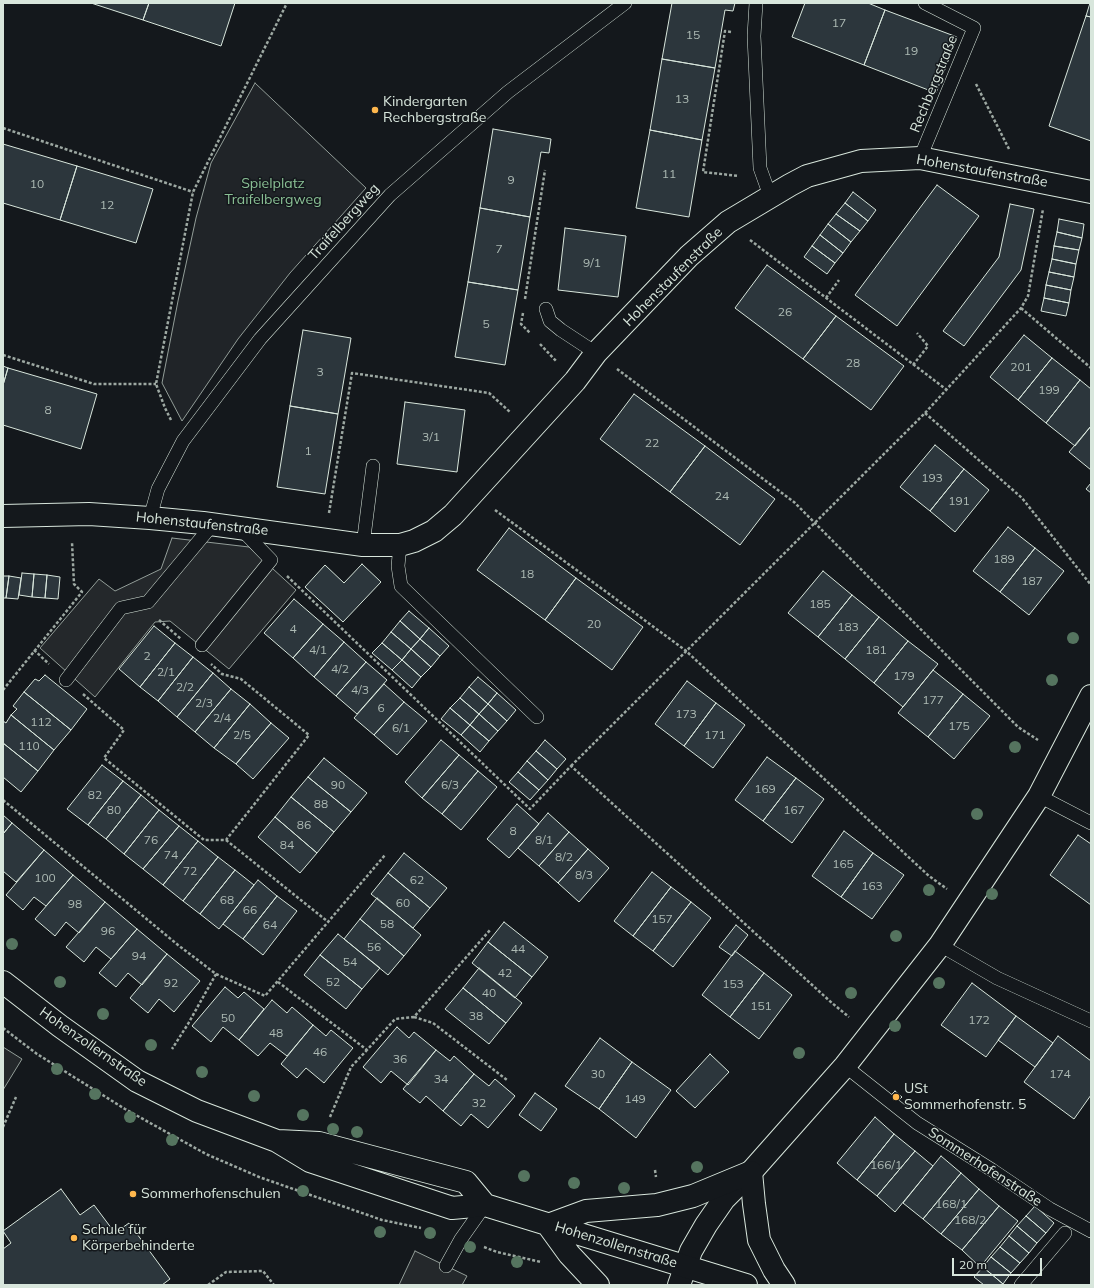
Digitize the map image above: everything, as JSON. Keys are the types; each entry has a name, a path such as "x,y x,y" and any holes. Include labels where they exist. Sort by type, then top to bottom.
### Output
{"street":[{"name":"Hohenstaufenstraße","path":"3,516 89,514 213,524 362,545 400,545 414,541 434,532 453,515 575,381 596,353 689,256 728,222 770,196 807,176 861,161 920,158 1091,192"},
{"path":"682,1276 694,1246 724,1199 751,1172 845,1066 940,945 1039,796 1091,696"},
{"name":"Hohenzollernstraße","path":"3,982 137,1082 197,1111 276,1141 319,1143 466,1182 485,1206 548,1225 682,1276 746,1285"},
{"path":"598,1285 569,1254 548,1225 586,1211 657,1204 693,1196 751,1172"},
{"path":"751,1172 759,1240 774,1270 784,1285"}],"lane":[{"name":"Traifelbergweg","path":"150,518 158,489 183,441 260,339 390,196 508,92 625,3"},
{"path":"756,3 754,36 760,168 770,196"},
{"name":"Rechbergstraße","path":"920,158 974,28 925,3"},
{"path":"546,309 550,321 596,353"},
{"path":"362,545 373,466"},
{"path":"66,680 121,608 148,602 213,524"},
{"path":"202,645 271,560 240,528"},
{"path":"400,545 398,566 401,586 537,717"},
{"path":"1039,796 1091,823"},
{"path":"940,945 997,978 1091,1021"},
{"name":"Sommerhofenstraße","path":"845,1066 916,1123 992,1170 1050,1209 1091,1231"},
{"path":"446,1266 461,1239 485,1206"},
{"path":"1021,1285 1065,1233"}],"path":[{"path":"183,441 165,408 156,384 193,192 287,3"},
{"path":"754,36 725,31 703,172 742,177 770,196"},
{"path":"962,58 1024,178"},
{"path":"3,128 193,192"},
{"path":"525,301 545,170"},
{"path":"271,560 298,588 530,809 685,650 925,413 1022,308 1028,296 1047,183"},
{"path":"728,222 947,390"},
{"path":"826,298 839,280"},
{"path":"1022,308 1091,368"},
{"path":"524,309 521,324 532,336"},
{"path":"913,365 928,346 917,333"},
{"path":"538,342 575,381"},
{"path":"596,353 794,502 1018,727 1061,755"},
{"path":"3,355 94,384 156,384"},
{"path":"325,539 352,372 489,393 530,431"},
{"path":"925,413 1022,498 1091,585"},
{"path":"473,494 685,650 929,876 967,904"},
{"path":"3,690 82,592 74,584 70,515"},
{"path":"141,604 185,642"},
{"path":"34,650 124,730 104,758 204,840 226,840 327,921"},
{"path":"207,660 222,674 241,679 309,735 226,840"},
{"path":"571,766 826,998 871,1034"},
{"path":"3,800 178,945 216,974 265,996 384,855"},
{"path":"414,1017 490,930"},
{"path":"172,1049 216,974"},
{"path":"278,982 367,1050"},
{"path":"330,1117 351,1067 396,1019 414,1017 433,1023 507,1080"},
{"path":"3,1127 16,1097"},
{"path":"208,1285 226,1272 255,1271 263,1271 273,1284 267,1285"}],"green space":[{"name":"Spielplatz Traifelbergweg","path":"255,83 366,188 290,273 238,339 182,421 162,383 178,301 196,218 211,163"}],"shaded area":[{"path":"172,538 249,547 296,590 229,669 170,621 155,622 95,697 40,648 99,579 115,591 161,569"},
{"path":"3,1047 22,1059 3,1090"},
{"path":"415,1251 467,1276 462,1285 399,1285"}],"building":[{"path":"91,3 149,3 143,20"},
{"path":"149,3 235,3 221,46 143,20"},
{"path":"672,3 735,3 733,11 725,10 715,68 662,59"},
{"path":"805,3 868,3 885,10 864,65 792,37"},
{"path":"1091,3 1091,17 1086,16"},
{"path":"885,10 957,37 936,93 864,65"},
{"path":"1086,16 1091,17 1091,141 1049,126"},
{"path":"662,59 715,68 702,140 650,130"},
{"path":"493,129 551,139 549,153 541,152 530,217 480,208"},
{"path":"650,130 702,140 689,217 636,208"},
{"path":"3,144 77,166 60,220 3,203"},
{"path":"77,166 153,189 136,243 60,220"},
{"path":"937,185 979,216 897,326 855,295"},
{"path":"853,192 876,210 868,221 845,203"},
{"path":"845,203 868,221 860,231 836,214"},
{"path":"1010,204 1034,209 1021,270 964,346 943,331 999,257"},
{"path":"480,208 530,217 518,290 468,282"},
{"path":"836,214 860,231 851,242 828,224"},
{"path":"1059,219 1084,224 1082,238 1057,232"},
{"path":"828,224 851,242 843,253 820,235"},
{"path":"565,228 626,236 618,297 558,290"},
{"path":"1057,232 1082,238 1079,250 1054,246"},
{"path":"820,235 843,253 835,263 812,246"},
{"path":"812,246 835,263 827,274 804,257"},
{"path":"1054,246 1079,250 1076,264 1052,259"},
{"path":"1052,259 1076,264 1074,277 1049,272"},
{"path":"767,265 836,316 803,359 735,308"},
{"path":"1049,272 1074,277 1071,290 1046,285"},
{"path":"468,282 518,290 505,365 455,357"},
{"path":"1046,285 1071,290 1069,303 1044,298"},
{"path":"1044,298 1069,303 1066,316 1041,311"},
{"path":"836,316 904,366 871,410 803,359"},
{"path":"303,330 351,338 338,414 290,406"},
{"path":"1024,335 1052,358 1018,400 990,377"},
{"path":"1052,358 1080,380 1046,423 1018,400"},
{"path":"3,366 8,368 3,385"},
{"path":"8,368 97,394 81,449 3,425 3,385"},
{"path":"1080,380 1091,389 1091,426 1075,446 1046,423"},
{"path":"634,394 705,446 670,492 600,439"},
{"path":"405,402 465,410 457,472 397,464"},
{"path":"290,406 338,414 325,494 277,487"},
{"path":"1091,426 1091,470 1069,452"},
{"path":"935,445 964,469 930,511 900,487"},
{"path":"705,446 775,499 740,545 670,492"},
{"path":"964,469 989,490 955,532 930,511"},
{"path":"1091,483 1091,493 1086,489"},
{"path":"1008,527 1035,548 1000,592 973,571"},
{"path":"509,528 576,578 545,620 477,570"},
{"path":"1035,548 1064,571 1029,615 1000,592"},
{"path":"362,564 381,582 343,622 305,587 325,565 344,583"},
{"path":"823,571 852,595 818,637 788,613"},
{"path":"22,573 34,574 32,597 19,595"},
{"path":"34,574 47,575 45,598 32,597"},
{"path":"47,575 60,577 58,599 45,598"},
{"path":"3,576 9,576 6,598 3,598"},
{"path":"9,576 21,578 18,599 6,598"},
{"path":"576,578 643,627 612,670 545,620"},
{"path":"852,595 879,617 845,659 818,637"},
{"path":"294,599 323,624 293,658 264,633"},
{"path":"409,611 429,628 420,639 400,621"},
{"path":"879,617 908,641 874,683 845,659"},
{"path":"400,621 420,639 411,649 391,632"},
{"path":"323,624 344,642 314,677 293,658"},
{"path":"154,626 175,643 140,687 119,669"},
{"path":"429,628 449,646 440,656 420,639"},
{"path":"391,632 411,649 402,660 382,643"},
{"path":"420,639 440,656 431,667 411,649"},
{"path":"908,641 938,664 903,707 874,683"},
{"path":"344,642 366,662 336,696 314,677"},
{"path":"175,643 193,657 158,701 140,687"},
{"path":"382,643 402,660 392,670 372,653"},
{"path":"411,649 431,667 421,677 402,660"},
{"path":"193,657 213,673 177,717 158,701"},
{"path":"402,660 421,677 412,688 392,670"},
{"path":"366,662 387,680 357,714 336,696"},
{"path":"933,670 963,694 928,737 898,713"},
{"path":"213,673 231,689 195,732 177,717"},
{"path":"45,675 87,709 71,730 24,692 35,679 39,681"},
{"path":"478,677 497,693 488,704 469,687"},
{"path":"687,681 716,703 684,746 655,724"},
{"path":"384,684 404,702 374,735 354,718"},
{"path":"469,687 488,704 479,714 460,698"},
{"path":"231,689 250,704 214,748 195,732"},
{"path":"24,692 71,730 54,750 11,715 17,709 13,706"},
{"path":"497,693 516,710 507,721 488,704"},
{"path":"963,694 990,716 954,759 928,737"},
{"path":"460,698 479,714 470,725 450,708"},
{"path":"404,702 427,721 397,755 374,735"},
{"path":"716,703 745,725 713,768 684,746"},
{"path":"250,704 271,723 236,764 214,748"},
{"path":"488,704 507,721 498,731 479,714"},
{"path":"450,708 470,725 461,735 441,719"},
{"path":"479,714 498,731 489,741 470,725"},
{"path":"11,715 54,750 38,771 3,743 3,721 6,723"},
{"path":"271,723 289,738 253,779 236,764"},
{"path":"470,725 489,741 480,752 461,735"},
{"path":"441,740 459,755 422,798 405,782"},
{"path":"545,740 566,759 557,769 536,751"},
{"path":"3,743 38,771 21,792 3,777"},
{"path":"536,751 557,769 548,780 527,761"},
{"path":"459,755 478,771 442,814 422,798"},
{"path":"767,757 796,778 763,821 735,800"},
{"path":"324,758 367,793 351,812 308,777"},
{"path":"527,761 548,780 539,790 518,772"},
{"path":"102,765 123,781 88,825 67,809"},
{"path":"478,771 497,787 461,830 442,814"},
{"path":"518,772 539,790 530,800 509,782"},
{"path":"308,777 351,812 334,832 291,797"},
{"path":"796,778 824,799 792,843 763,821"},
{"path":"123,781 141,795 106,839 88,825"},
{"path":"141,795 159,810 124,854 106,839"},
{"path":"291,797 334,832 317,853 275,817"},
{"path":"517,804 539,824 509,858 487,839"},
{"path":"159,810 179,826 143,869 124,854"},
{"path":"548,813 569,832 539,866 518,848"},
{"path":"3,815 12,823 3,834"},
{"path":"275,817 317,853 300,873 258,837"},
{"path":"12,823 44,850 16,882 3,871 3,834"},
{"path":"179,826 198,841 163,885 143,869"},
{"path":"844,831 873,853 841,897 812,876"},
{"path":"569,832 588,849 558,883 539,866"},
{"path":"1078,835 1091,844 1091,905 1050,875"},
{"path":"198,841 218,857 183,901 163,885"},
{"path":"588,849 609,868 579,902 558,883"},
{"path":"44,850 73,875 46,906 34,897 23,910 6,895"},
{"path":"404,853 447,888 430,908 388,873"},
{"path":"873,853 904,875 872,919 841,897"},
{"path":"218,857 235,870 200,914 183,901"},
{"path":"235,870 254,885 219,929 200,914"},
{"path":"652,872 671,887 633,936 614,921"},
{"path":"388,873 430,908 413,928 371,894"},
{"path":"73,875 105,902 79,933 66,922 55,936 35,919"},
{"path":"258,880 277,896 243,939 223,924"},
{"path":"671,887 691,902 653,951 633,936"},
{"path":"277,896 297,911 263,955 243,939"},
{"path":"377,898 421,935 404,956 360,919"},
{"path":"105,902 137,929 111,959 96,947 84,962 66,947"},
{"path":"691,902 711,918 673,967 653,951"},
{"path":"360,919 404,956 388,975 344,939"},
{"path":"504,922 548,957 532,977 488,942"},
{"path":"736,925 748,935 732,956 719,947"},
{"path":"137,929 167,954 142,985 128,973 116,987 99,973"},
{"path":"338,934 380,968 362,989 320,955"},
{"path":"488,942 532,977 515,998 472,963"},
{"path":"735,951 764,973 730,1017 702,995"},
{"path":"167,954 200,981 174,1012 159,999 148,1013 130,998"},
{"path":"320,955 362,989 346,1009 304,975"},
{"path":"479,968 522,1003 506,1023 463,988"},
{"path":"764,973 792,995 759,1039 730,1017"},
{"path":"972,983 1016,1016 986,1057 941,1025"},
{"path":"225,987 238,998 244,992 264,1009 239,1040 223,1027 211,1042 192,1026"},
{"path":"463,988 506,1023 489,1044 445,1009"},
{"path":"272,1000 287,1013 292,1007 313,1025 287,1056 270,1043 258,1056 239,1040"},
{"path":"1016,1016 1053,1043 1035,1067 998,1040"},
{"path":"313,1025 326,1036 331,1030 353,1048 324,1083 306,1068 297,1078 281,1064"},
{"path":"397,1027 409,1038 414,1032 436,1050 408,1085 391,1071 381,1083 363,1067"},
{"path":"1058,1036 1091,1061 1091,1095 1074,1119 1024,1082"},
{"path":"600,1038 632,1062 599,1109 565,1086"},
{"path":"436,1050 450,1061 454,1056 474,1074 443,1111 426,1096 420,1103 403,1089"},
{"path":"710,1054 729,1072 695,1108 676,1091"},
{"path":"632,1062 671,1090 636,1138 599,1109"},
{"path":"474,1074 489,1086 495,1079 515,1096 488,1128 471,1114 461,1126 443,1111"},
{"name":"USt Sommerhofenstr. 5","path":"895,1091 902,1097 897,1102 890,1096"},
{"path":"535,1093 557,1109 541,1131 519,1115"},
{"path":"875,1117 894,1134 857,1180 837,1163"},
{"path":"894,1134 915,1151 877,1196 857,1180"},
{"path":"915,1151 933,1166 895,1212 877,1196"},
{"path":"941,1156 961,1173 923,1219 903,1203"},
{"path":"961,1173 979,1189 941,1234 923,1219"},
{"name":"Schule für Körperbehinderte","path":"61,1189 80,1215 94,1205 115,1233 129,1223 170,1279 162,1285 3,1285 3,1249 11,1243 3,1231"},
{"path":"979,1189 999,1206 962,1250 941,1234"},
{"path":"999,1206 1018,1221 980,1267 962,1250"},
{"path":"1035,1206 1054,1223 1046,1233 1026,1216"},
{"path":"1026,1216 1046,1233 1037,1243 1017,1226"},
{"path":"1017,1226 1037,1243 1029,1253 1009,1236"},
{"path":"1009,1236 1029,1253 1020,1263 1000,1247"},
{"path":"1000,1247 1020,1263 1011,1273 991,1257"},
{"path":"991,1257 1011,1273 1003,1284 983,1267"},
{"path":"983,1267 1003,1284 984,1285 974,1277"}],"place":[{"name":"Kindergarten Rechbergstraße","path":"375,110"},
{"name":"USt Sommerhofenstr. 5","path":"896,1097"},
{"name":"Sommerhofenschulen","path":"133,1194"},
{"name":"Schule für Körperbehinderte","path":"74,1238"}]}
